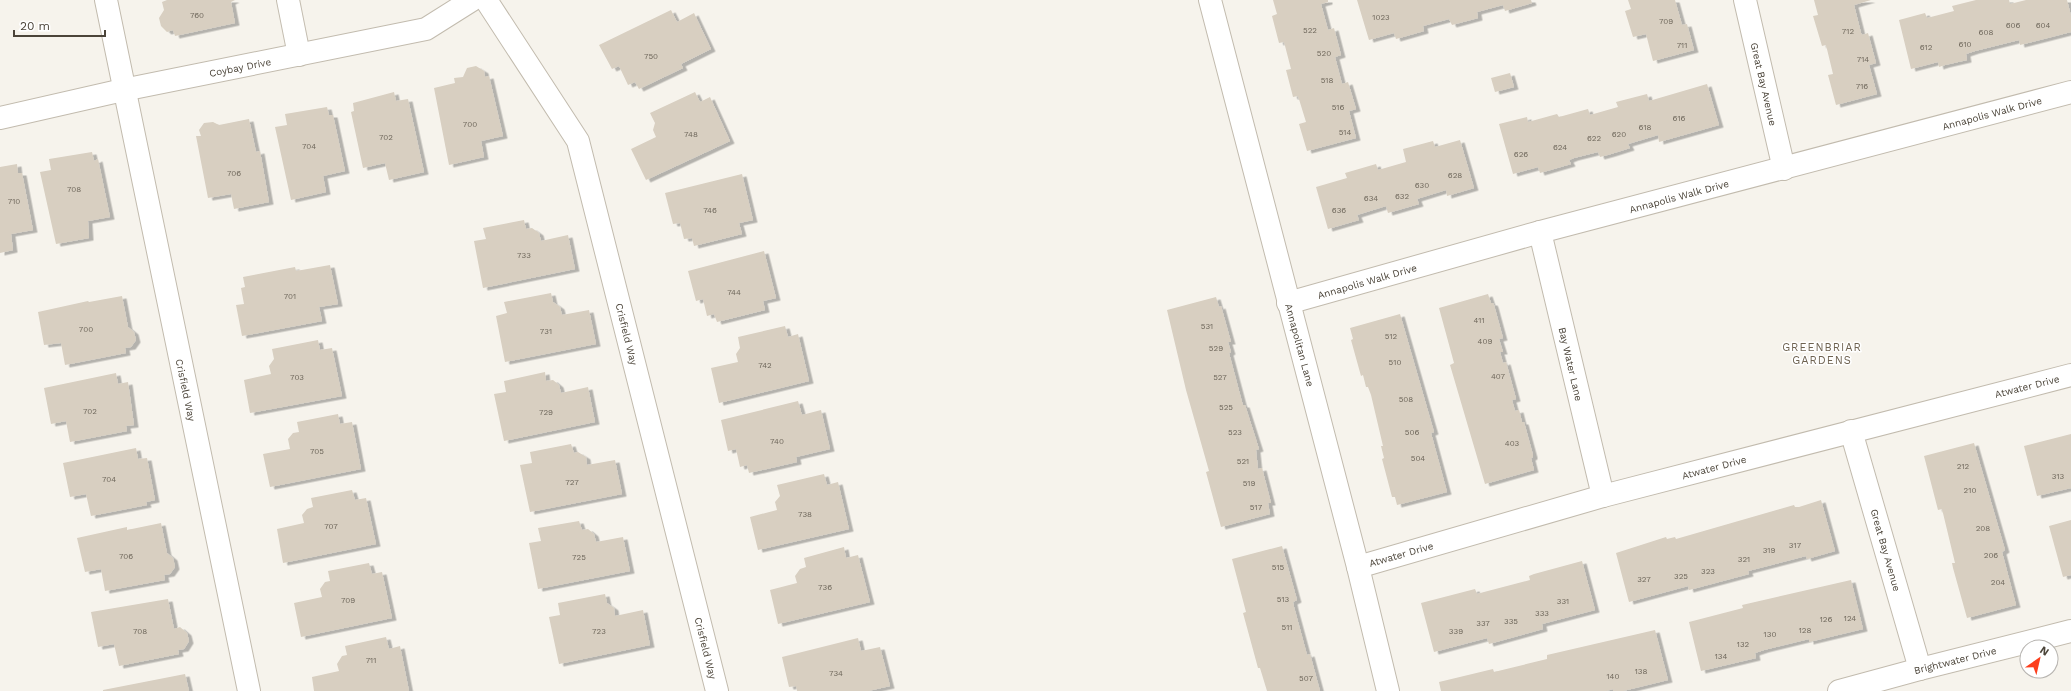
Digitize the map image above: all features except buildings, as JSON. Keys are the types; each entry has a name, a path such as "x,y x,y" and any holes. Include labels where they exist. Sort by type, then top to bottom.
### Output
{"street":[{"name":"Crisfield Way","path":"106,0 123,90 249,691"},
{"path":"288,0 299,55"},
{"name":"Coybay Drive","path":"0,118 123,90 426,29 472,0"},
{"name":"Crisfield Way","path":"486,0 578,141 716,691"},
{"name":"Annapolitan Lane","path":"1210,0 1358,567 1388,691"},
{"name":"Great Bay Avenue","path":"1745,0 1784,169"},
{"name":"Annapolis Walk Drive","path":"1288,303 1540,232 1784,169 2071,92"},
{"name":"Bay Water Lane","path":"1540,232 1603,496"},
{"name":"Atwater Drive","path":"1358,567 1603,496 2071,374"},
{"name":"Great Bay Avenue","path":"1852,431 1920,668"},
{"name":"Brightwater Drive","path":"1839,691 1920,668 2071,631"}],"district":[{"name":"GREENBRIAR GARDENS","path":"1822,353"}]}
